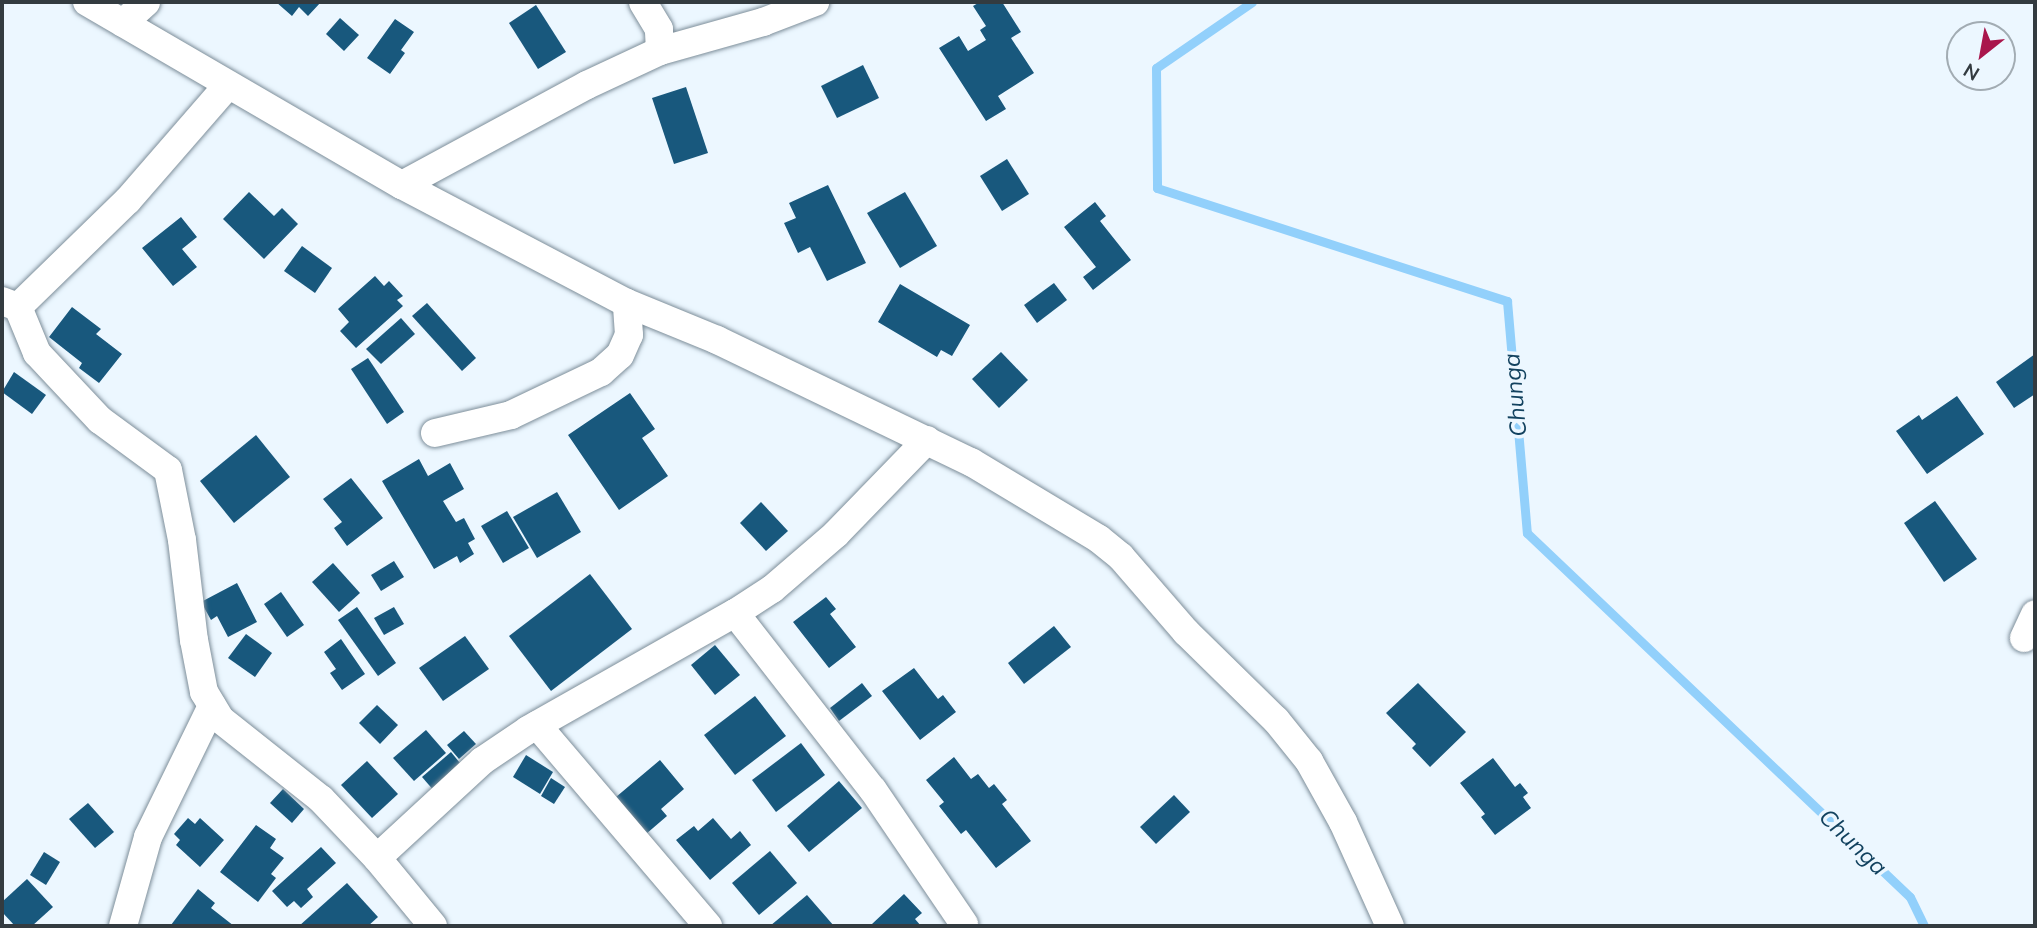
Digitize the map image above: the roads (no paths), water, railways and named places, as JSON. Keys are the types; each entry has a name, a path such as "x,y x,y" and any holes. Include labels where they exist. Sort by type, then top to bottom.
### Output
{"street":[{"path":"87,2 227,86 402,185 627,303 717,340 971,462 1099,539 1121,556 1193,640 1276,720 1309,761 1343,822 1390,926"},
{"path":"123,23 146,2"},
{"path":"643,2 659,29 660,51"},
{"path":"402,185 587,85 660,51 763,22 815,2"},
{"path":"227,86 128,200 10,304 37,353 100,420 168,470 184,553 194,640 204,692 220,719 321,799 377,858 433,926"},
{"path":"435,433 512,415 601,372 620,355 629,335 627,303"},
{"path":"377,858 482,761 537,725 735,613 772,589 836,534 927,440"},
{"path":"735,613 873,790 964,924"},
{"path":"123,926 148,837 212,706"},
{"path":"537,725 708,926"}],"waterway":[{"name":"Chunga","path":"1252,2 1156,68 1157,188 1507,301 1527,533 1910,897 1924,926"}]}
